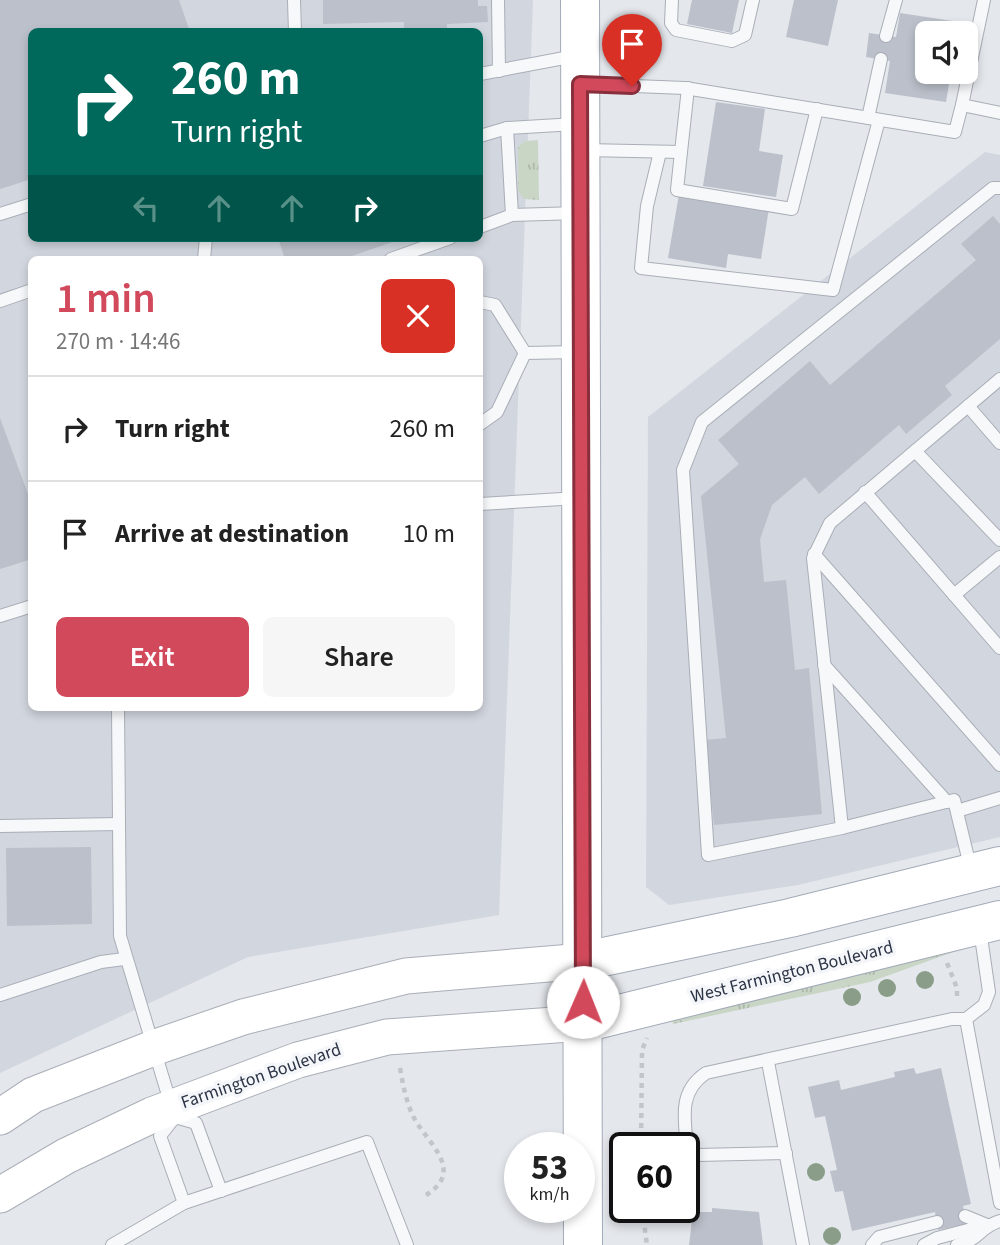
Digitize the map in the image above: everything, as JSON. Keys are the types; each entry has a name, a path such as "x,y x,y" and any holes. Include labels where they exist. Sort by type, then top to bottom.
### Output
{"main road":[{"path":"580,0 583,1245"},
{"path":"0,1117 33,1095 156,1047 243,1017 406,976 584,961 790,918 986,868"},
{"name":"West Farmington Boulevard","path":"583,1023 988,931"},
{"name":"Farmington Boulevard","path":"0,1195 66,1156 298,1060 387,1037 583,1023"}],"lane":[{"path":"294,0 295,28"},
{"path":"498,0 499,71"},
{"path":"671,0 671,23 676,30 732,41 745,35 753,0"},
{"path":"887,36 896,0"},
{"path":"483,74 580,69 955,132 984,0"},
{"path":"660,152 647,205 641,268 834,290 874,119 881,60"},
{"path":"688,88 677,190 792,209 817,109"},
{"path":"962,105 1000,113"},
{"path":"483,135 506,128 580,137 660,152 681,152"},
{"path":"506,128 512,215"},
{"path":"986,868 954,800 842,828 708,855 683,470 702,422 993,188 1000,188"},
{"path":"0,214 28,205"},
{"path":"483,226 512,215 582,213"},
{"path":"399,256 439,242"},
{"path":"0,301 28,291"},
{"path":"483,303 495,306 525,353"},
{"path":"525,353 581,352"},
{"path":"483,422 497,412 525,353"},
{"path":"842,828 814,554 830,523 1000,379"},
{"path":"968,406 1000,443"},
{"path":"915,451 1000,540"},
{"path":"865,492 1000,649"},
{"path":"483,504 582,498"},
{"path":"814,554 1000,765"},
{"path":"954,595 1000,557"},
{"path":"0,616 28,607"},
{"path":"824,665 947,802"},
{"path":"118,711 120,936 124,959 156,1047 173,1112 160,1136 184,1203"},
{"path":"957,811 1000,798"},
{"path":"0,826 120,824"},
{"path":"786,1153 717,1157 697,1155 687,1146 686,1096 692,1083 706,1073 768,1062 952,1019 966,1019 984,1005 989,992 988,931"},
{"path":"0,995 101,962 124,959"},
{"path":"966,1019 1000,1203"},
{"path":"768,1062 803,1245"},
{"path":"173,1112 196,1123 221,1191"},
{"path":"112,1245 184,1203 367,1142 407,1245"},
{"path":"965,1216 993,1223"},
{"path":"872,1245 879,1237 937,1222"},
{"path":"924,1245 937,1238 993,1223"},
{"path":"957,1245 974,1241 993,1223"}],"path":[{"path":"936,961 946,959 988,931"},
{"path":"946,959 957,988 957,1002"},
{"path":"642,1132 642,1050 647,1037 660,1031"},
{"path":"400,1068 403,1087 414,1117 438,1150 444,1166 438,1185 426,1195"},
{"path":"644,1223 647,1245"}],"shaded area":[{"path":"0,0 533,0 499,915 248,957 0,1073"},
{"path":"985,152 1000,155 1000,837 798,885 669,905 646,887 648,417"}],"green space":[{"path":"538,140 539,200 524,199 518,191 518,147 525,141"},
{"path":"954,947 956,951 870,982 673,1024 672,1019 787,992"}],"building":[{"path":"0,0 179,0 189,28 28,28 28,180 0,189"},
{"path":"323,0 478,0 478,6 487,6 488,22 447,24 447,28 404,28 404,22 323,24"},
{"path":"692,0 739,0 732,33 687,24"},
{"path":"794,0 838,0 828,46 786,37"},
{"path":"900,13 952,21 915,21 915,84 949,84 946,102 885,93 890,61 866,57 869,33 896,37"},
{"path":"716,102 765,109 759,151 783,155 776,197 703,186"},
{"path":"679,194 769,208 761,259 728,254 726,268 668,258"},
{"path":"993,216 1000,224 1000,339 945,386 952,395 906,434 899,425 819,494 805,477 772,505 760,539 764,582 786,580 795,670 809,668 822,814 714,825 705,740 726,738 701,496 739,464 718,440 810,361 830,385 976,260 961,244"},
{"path":"279,242 392,242 352,256 284,256"},
{"path":"0,418 28,494 28,560 0,569"},
{"path":"91,847 92,924 7,926 6,848"},
{"path":"914,1068 916,1074 941,1068 971,1204 963,1206 967,1224 938,1230 935,1212 852,1231 843,1191 835,1192 830,1171 837,1170 825,1116 815,1118 808,1087 839,1080 841,1090 895,1077 894,1072"},
{"path":"712,1208 759,1212 763,1245 689,1245 692,1223 700,1223 700,1212 712,1212"}],"route":[{"path":"583,1002 580,84 632,86"}]}
